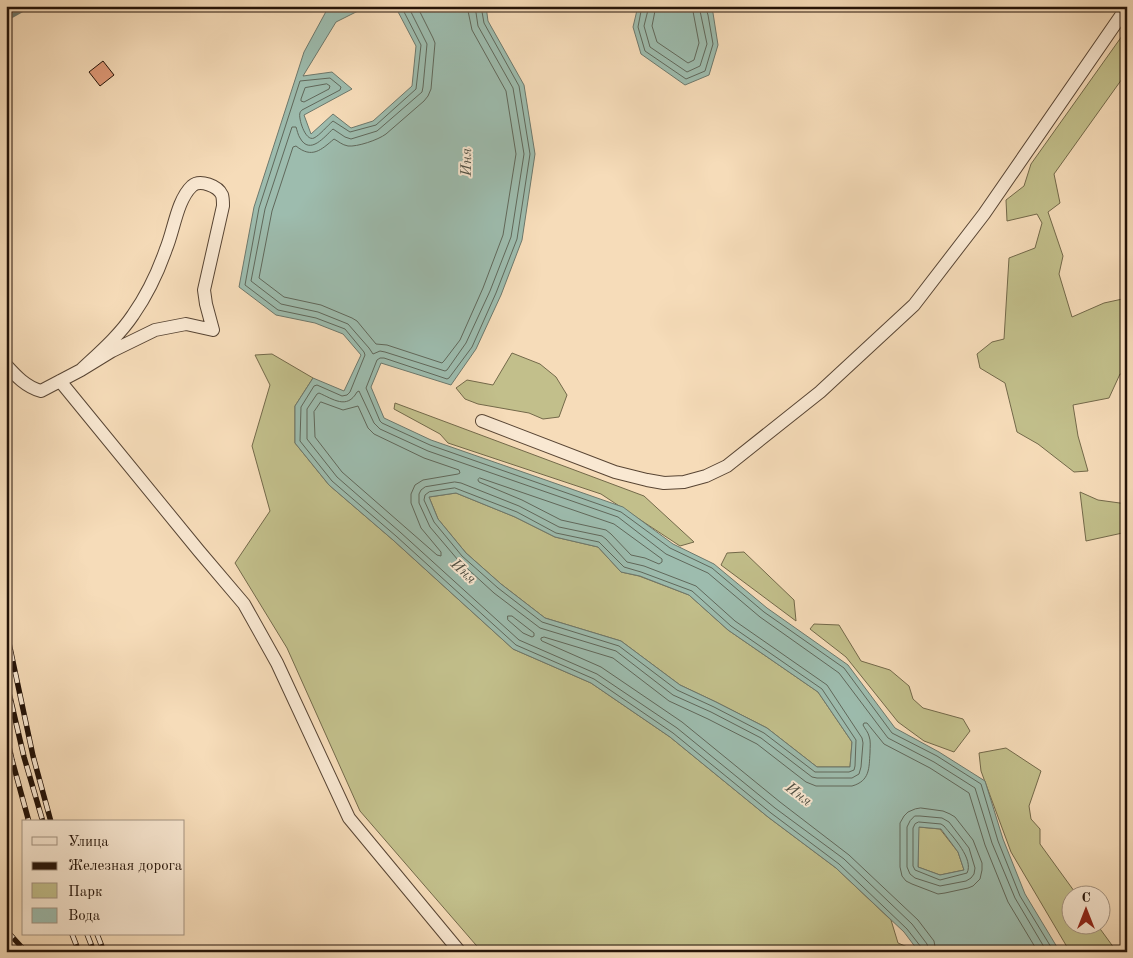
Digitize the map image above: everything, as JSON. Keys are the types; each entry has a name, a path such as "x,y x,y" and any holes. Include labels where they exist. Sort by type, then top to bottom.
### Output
{"street":[{"path":"482,421 615,472 647,480 664,483 684,482 706,476 727,466 820,392 914,305 984,214 1127,7"},
{"path":"6,364 16,376 31,388 41,391 81,370 112,351 155,330 186,324 212,330 204,290 223,206 222,194 214,187 204,183 197,183 192,186 183,198 166,250 150,286 133,315 114,338 81,370"},
{"path":"60,381 244,604 276,663 350,818 460,952"}],"green space":[{"path":"1127,29 1127,72 1054,174 1060,203 1048,212 1063,256 1059,274 1072,317 1104,303 1127,298 1127,375 1120,374 1109,398 1073,405 1078,436 1088,471 1074,472 1038,444 1017,432 1005,383 980,368 977,354 992,342 1004,339 1009,258 1035,248 1042,223 1037,214 1007,221 1006,200 1024,186 1031,164"},
{"path":"512,353 540,364 556,377 567,395 559,417 543,419 529,413 478,404 465,399 456,388 467,380 493,385"},
{"path":"272,354 313,378 295,406 295,443 329,485 393,540 513,649 591,683 670,737 768,817 836,868 891,920 898,943 919,952 482,952 360,811 287,648 235,563 270,511 252,446 270,385 255,355"},
{"path":"395,403 644,496 694,542 680,546 601,494 448,443 440,434 394,409"},
{"path":"1080,492 1098,500 1127,504 1127,532 1086,541"},
{"path":"456,493 515,517 555,537 598,547 621,572 639,576 689,595 728,630 818,692 852,742 850,767 817,767 767,728 680,685 621,641 545,618 501,584 466,553 438,519 429,497"},
{"path":"744,552 794,600 796,621 721,565 727,553"},
{"path":"814,624 839,625 861,661 890,670 909,686 913,699 923,708 963,719 970,731 954,752 924,741 898,722 846,657 810,629"},
{"path":"1006,748 1041,771 1029,806 1031,819 1040,829 1040,844 1070,886 1060,886 1060,935 1011,852 981,771 979,753"},
{"path":"918,827 940,829 958,852 964,870 940,875 918,867"},
{"path":"1061,936 1105,936 1117,952 1070,952"}],"water":[{"name":"Иня","path":"329,6 391,6 362,9 336,22 303,76 332,72 352,89 304,115 311,134 333,114 351,128 373,121 412,86 416,46 395,6 486,6 488,21 524,85 535,154 522,240 501,295 476,349 451,385 381,363 371,387 384,418 431,440 623,507 673,544 714,564 767,608 848,665 895,728 939,752 985,781 1003,839 1025,894 1060,952 919,952 904,932 836,868 768,817 670,737 591,683 513,649 393,540 329,485 295,443 295,406 313,378 344,391 361,355 343,334 315,323 276,315 239,287 254,207 304,52","holes":["456,493 515,517 555,537 598,547 621,572 640,576 689,595 728,630 818,692 852,742 850,767 817,767 767,728 680,685 621,641 545,618 501,584 466,553 438,519 429,497","919,827 941,829 958,852 964,870 940,875 918,867"]},
{"path":"638,6 710,6 713,13 718,45 709,75 685,85 641,54 633,27"}],"building":[{"path":"103,61 114,75 100,86 89,72"}],"waterway":[{"path":"6,19 29,6"}],"railway":[{"path":"6,629 33,756 50,820"},
{"path":"6,680 24,757 42,820"},
{"path":"6,733 28,820"},
{"path":"6,930 26,952"},
{"path":"73,936 79,952"},
{"path":"88,936 94,952"},
{"path":"98,936 104,952"}]}
